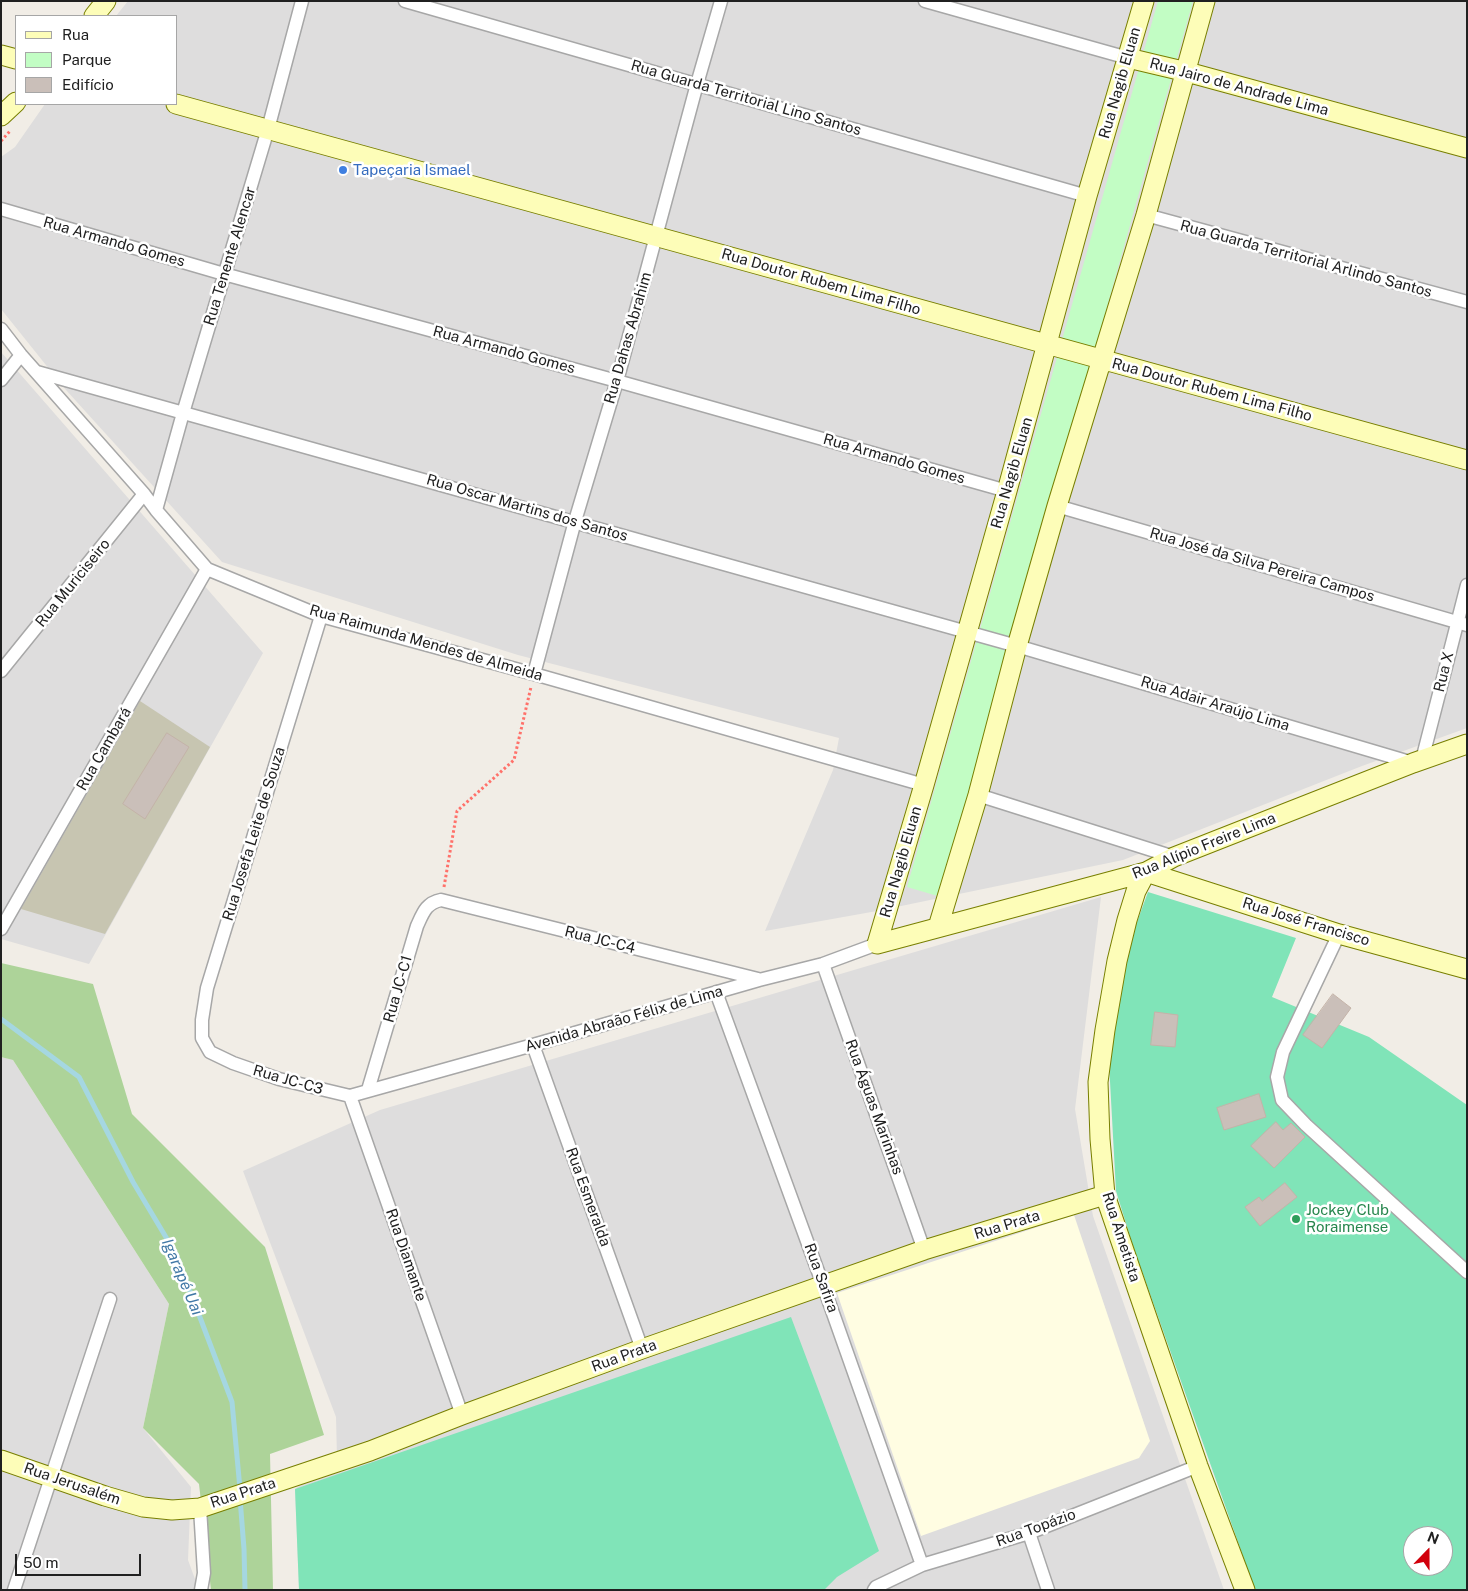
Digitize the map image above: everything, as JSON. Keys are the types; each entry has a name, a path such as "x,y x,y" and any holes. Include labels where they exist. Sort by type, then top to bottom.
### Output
{"street":[{"path":"95,15 106,1"},
{"name":"Rua Tenente Alencar","path":"156,510 268,129 302,1"},
{"name":"Rua Guarda Territorial Lino Santos","path":"405,1 1087,196"},
{"name":"Rua Dahas Abrahim","path":"534,674 575,521 617,381 721,1"},
{"name":"Rua Jairo de Andrade Lima","path":"925,1 1128,58 1187,72 1467,148"},
{"name":"Rua Nagib Eluan","path":"877,944 924,786 1087,196 1144,1"},
{"path":"938,927 978,795 1017,646 1057,506 1146,215 1187,72 1205,1"},
{"path":"1,55 15,59"},
{"path":"1,116 15,103"},
{"name":"Rua Doutor Rubem Lima Filho","path":"178,105 1467,460"},
{"name":"Rua Armando Gomes","path":"1,209 224,274 617,381 1007,491"},
{"name":"Rua Guarda Territorial Arlindo Santos","path":"1146,215 1467,302"},
{"name":"Rua Raimunda Mendes de Almeida","path":"1,329 144,494 206,569 321,616 534,674 924,786"},
{"path":"1,380 22,355"},
{"name":"Rua Oscar Martins dos Santos","path":"37,372 1017,646"},
{"name":"Rua Muriciseiro","path":"1,671 144,494"},
{"name":"Rua José da Silva Pereira Campos","path":"1057,506 1462,623"},
{"name":"Rua Cambará","path":"1,929 206,569"},
{"name":"Rua X","path":"1417,761 1462,623 1467,585"},
{"name":"Rua Josefa Leite de Souza","path":"210,1052 202,1038 202,1020 207,988 321,616"},
{"name":"Rua Adair Araújo Lima","path":"1017,646 1417,761"},
{"name":"Rua Alípio Freire Lima","path":"877,944 1146,872 1174,856 1417,761 1467,744"},
{"path":"978,795 1174,856"},
{"path":"1133,844 1150,857 1151,862 1146,872"},
{"name":"Rua José Francisco","path":"1146,872 1339,934 1467,969"},
{"name":"Rua Ametista","path":"1146,872 1136,891 1117,961 1098,1082 1100,1139 1105,1195 1198,1466 1245,1590"},
{"name":"Rua JC-C4","path":"441,900 759,980"},
{"name":"Rua JC-C1","path":"368,1090 416,926 424,910 433,902 441,900"},
{"path":"1339,934 1283,1052 1276,1076 1282,1100 1306,1125 1467,1272"},
{"name":"Avenida Abraão Félix de Lima","path":"368,1090 759,980 823,964 877,944"},
{"name":"Rua Águas Marinhas","path":"823,964 924,1250"},
{"name":"Rua Safira","path":"716,992 823,1285 922,1565"},
{"name":"Rua Esmeralda","path":"533,1045 642,1349"},
{"name":"Rua JC-C3","path":"210,1052 233,1063 279,1079 350,1096"},
{"path":"350,1096 368,1090"},
{"name":"Rua Diamante","path":"350,1096 462,1415"},
{"name":"Rua Prata","path":"143,1507 172,1510 200,1508 370,1451 642,1349 924,1250 1105,1195"},
{"path":"14,1590 110,1299"},
{"name":"Rua Jerusalém","path":"1,1460 143,1507"},
{"name":"Rua Topázio","path":"874,1590 922,1565 1029,1533 1198,1466"},
{"path":"200,1508 204,1573 202,1590"},
{"path":"1029,1533 1048,1590"}],"path":[{"path":"441,900 457,811 514,760 534,674"}],"shaded area":[{"path":"128,1 1467,1 1467,728 1362,766 1123,860 877,911 765,931 833,770 839,738 518,655 222,562 66,390 1,309 1,157 15,147 44,105 178,105 178,15 117,15"},
{"path":"1,352 263,653 89,964 1,939"},
{"path":"140,701 210,747 105,934 21,909"},
{"path":"1101,897 1075,1109 1093,1216 1224,1590 299,1590 295,1489 337,1458 336,1417 243,1171 380,1110"},
{"path":"1,1057 13,1060 169,1304 143,1428 191,1487 188,1560 199,1590 1,1590"},
{"path":"1074,1215 1150,1441 1139,1458 921,1536 837,1293"}],"green space":[{"path":"1158,1 1193,1 941,897 907,887"},
{"name":"Jockey Club Roraimense","path":"1148,892 1296,938 1272,997 1369,1037 1467,1105 1467,1590 1255,1590 1133,1246 1116,1191 1109,1063 1130,941"},
{"path":"1,963 93,984 132,1114 265,1247 324,1435 270,1454 273,1590 211,1590 199,1484 143,1428 169,1304 13,1060 1,1057"},
{"path":"791,1317 879,1551 837,1577 824,1590 299,1590 295,1489"}],"building":[{"path":"167,733 189,747 145,819 123,804"},
{"path":"1333,994 1351,1008 1322,1048 1303,1035"},
{"path":"1155,1012 1178,1015 1175,1047 1151,1045"},
{"path":"1259,1094 1266,1117 1224,1130 1217,1108"},
{"path":"1276,1122 1283,1130 1291,1123 1305,1137 1274,1168 1251,1146"},
{"path":"1285,1183 1297,1197 1260,1226 1245,1207 1259,1197 1262,1201"}],"waterway":[{"name":"Igarapé Uai","path":"1,1019 79,1077 133,1182 176,1254 232,1402 240,1489"},
{"name":"Igarapé Uai","path":"240,1498 245,1590"}],"place":[{"name":"Tapeçaria Ismael","path":"343,170"},
{"name":"Jockey Club Roraimense","path":"1296,1219"}]}
